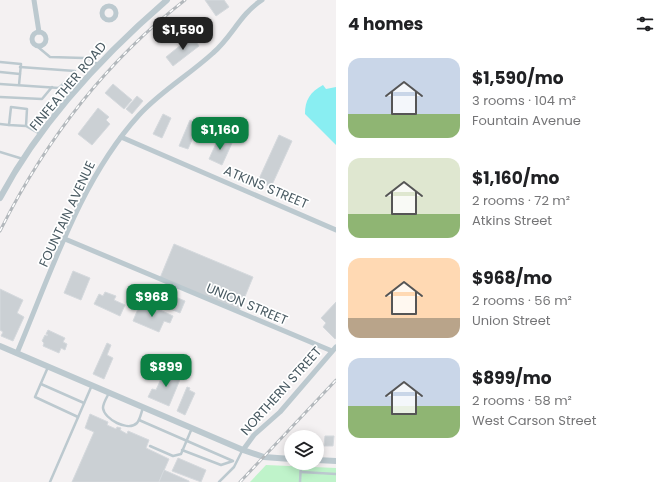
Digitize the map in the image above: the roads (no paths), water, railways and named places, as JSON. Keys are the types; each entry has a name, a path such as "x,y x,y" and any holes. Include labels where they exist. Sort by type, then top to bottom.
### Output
{"street":[{"path":"34,0 39,32"},
{"path":"104,0 106,6"},
{"name":"FOUNTAIN AVENUE","path":"17,353 65,239 92,180 121,137 150,103 216,51 239,20 262,0"},
{"name":"FINFEATHER ROAD","path":"0,198 2,192 40,134 70,96 98,64 163,1"},
{"path":"39,32 45,35 47,40 45,44 38,47 33,42 32,38 34,34 39,32"},
{"name":"ATKINS STREET","path":"121,137 336,230"},
{"name":"UNION STREET","path":"65,239 334,349"},
{"path":"0,346 243,450 264,457 284,458"},
{"name":"NORTHERN STREET","path":"243,450 254,435 280,412 334,349"},
{"path":"324,460 336,461"}],"lane":[{"path":"38,47 50,57 84,58 98,64"},
{"path":"0,62 21,64 19,85"},
{"path":"20,67 75,71 59,88"},
{"path":"0,72 20,74"},
{"path":"0,84 59,88 70,96"},
{"path":"0,97 42,99 52,87"},
{"path":"9,125 10,107 27,109 26,126"},
{"path":"0,124 26,126 40,134"},
{"path":"0,152 23,159"},
{"path":"49,367 35,397 78,417"},
{"path":"41,384 84,403"},
{"path":"50,482 92,385"},
{"path":"109,392 103,406 104,411 109,418 129,427 137,423 143,407"},
{"path":"139,420 237,462"},
{"path":"150,446 173,456 181,454 192,428"},
{"path":"182,450 221,466 233,461"},
{"path":"219,482 237,462 243,450"},
{"path":"300,482 301,472 336,474"}],"water":[{"path":"323,85 326,89 336,87 336,145 305,114 309,97"}],"railway":[{"path":"0,231 37,166 79,105 129,50 156,24 185,0"},
{"path":"240,482 336,380"}]}
